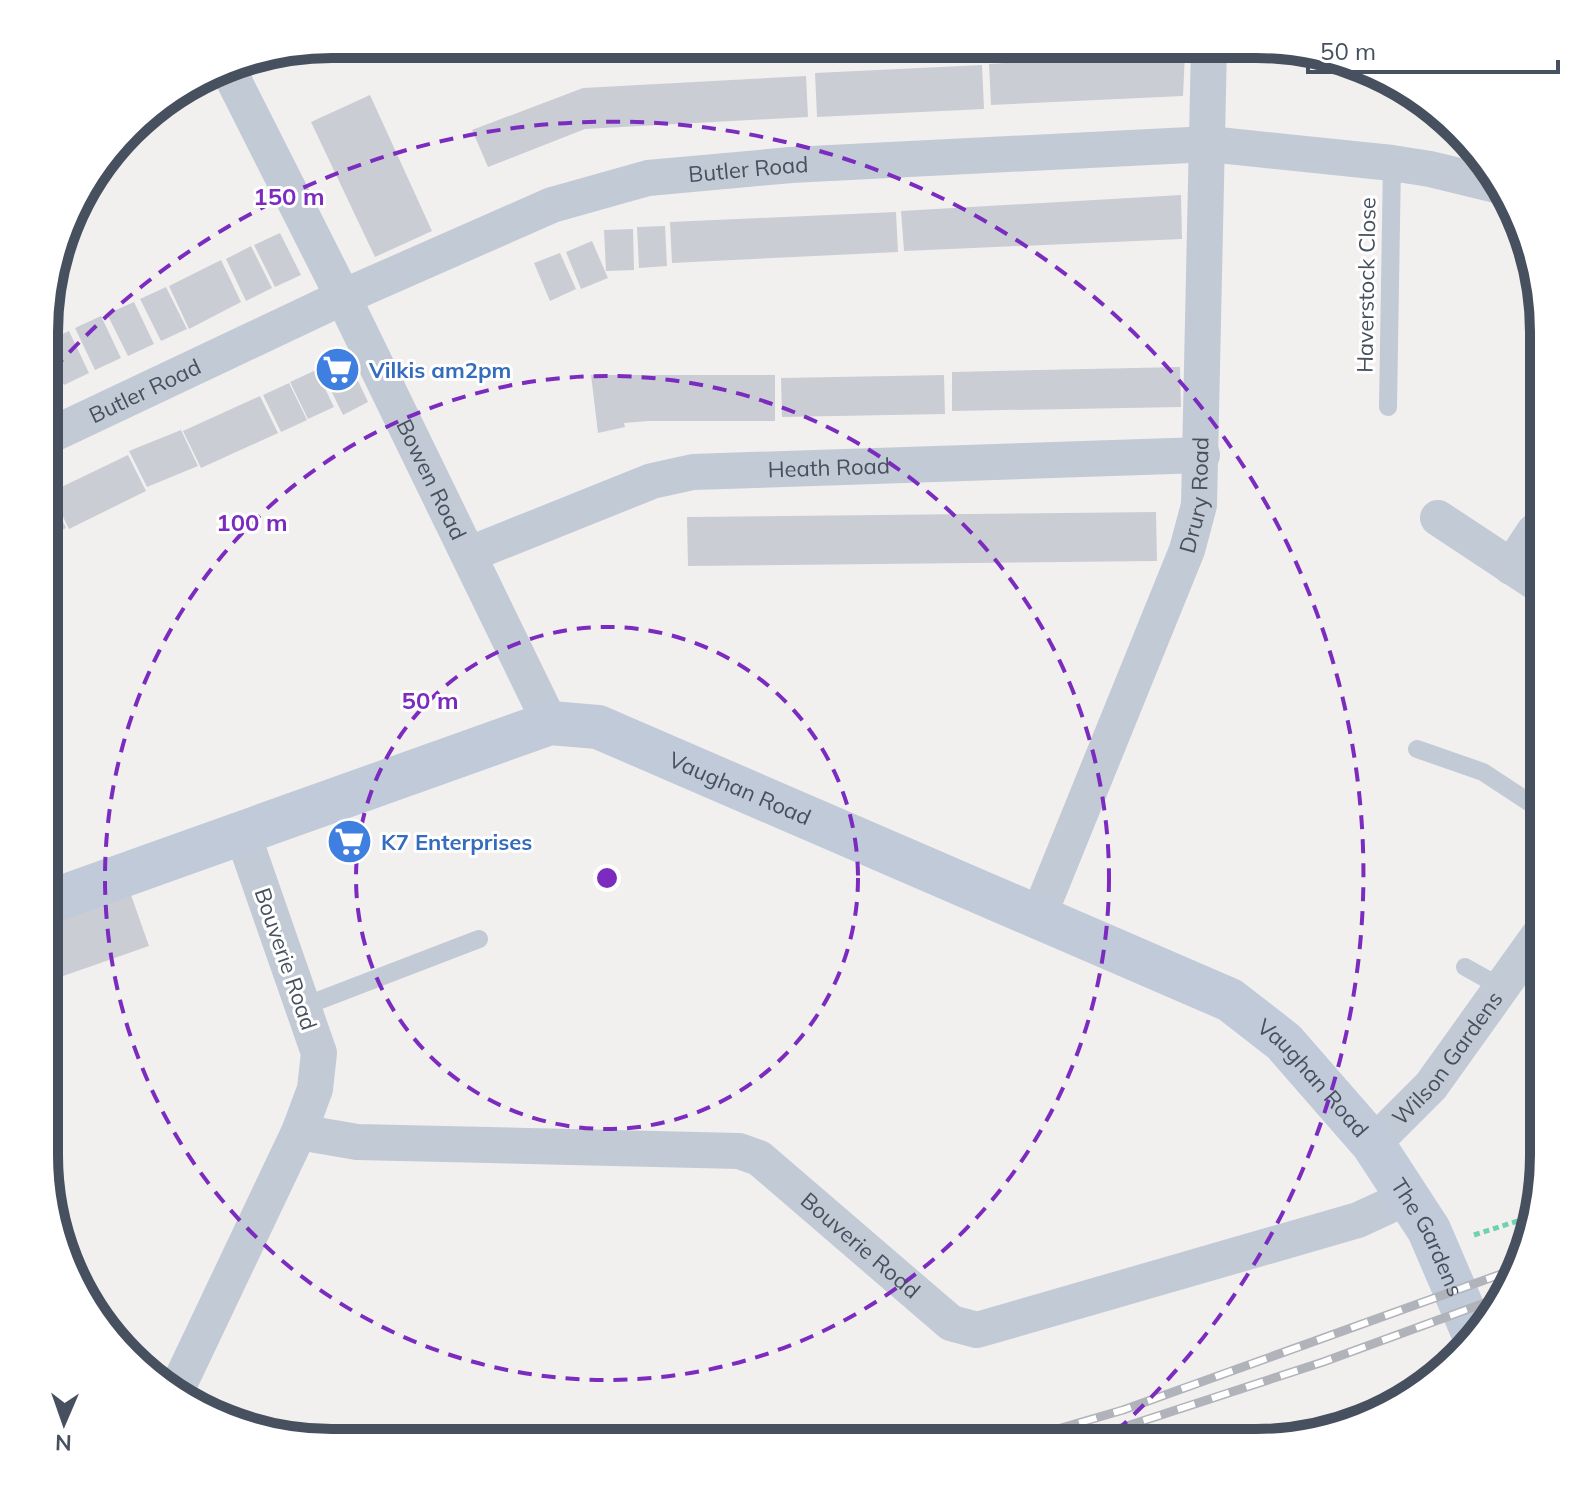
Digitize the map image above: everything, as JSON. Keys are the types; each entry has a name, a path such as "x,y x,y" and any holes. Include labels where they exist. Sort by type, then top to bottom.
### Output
{"street":[{"name":"Drury Road","path":"1039,915 1187,550 1199,505 1209,59"},
{"name":"Bowen Road","path":"233,77 470,554 550,723"},
{"name":"Butler Road","path":"58,432 343,297 552,205 648,178 791,165 1209,144 1392,163 1484,182"},
{"name":"Heath Road","path":"470,554 652,481 693,472 1202,455"},
{"path":"1438,518 1529,579"},
{"path":"1511,567 1529,539"},
{"name":"Vaughan Road","path":"59,898 550,723 598,727 1230,1000 1284,1042 1373,1144"},
{"name":"Bouverie Road","path":"180,1382 299,1132 315,1089 319,1053 242,832"},
{"name":"Wilson Gardens","path":"1373,1144 1431,1086 1530,948"},
{"name":"Bouverie Road","path":"299,1132 357,1142 739,1151 759,1158 951,1323 977,1330 1358,1220 1408,1197"},
{"name":"The Gardens","path":"1373,1144 1429,1230 1470,1326"}],"lane":[{"name":"Haverstock Close","path":"1388,407 1392,163"},
{"path":"1417,749 1483,772 1530,803"},
{"path":"302,1007 479,939"},
{"path":"1465,967 1501,987"}],"path":[{"path":"1467,1237 1522,1220"}],"building":[{"path":"1078,59 1185,59 1183,96 991,105 989,64"},
{"path":"982,65 984,109 817,117 815,73"},
{"path":"806,76 808,117 585,129 488,167 472,130 583,88"},
{"path":"370,95 432,231 375,257 311,122"},
{"path":"1181,195 1182,239 904,251 901,211"},
{"path":"896,212 898,252 672,263 670,222"},
{"path":"665,226 667,266 639,268 637,227"},
{"path":"633,229 634,270 606,271 604,230"},
{"path":"280,233 301,275 275,287 254,245"},
{"path":"592,241 608,278 581,289 566,252"},
{"path":"251,246 272,288 246,301 226,259"},
{"path":"560,253 576,289 550,301 534,263"},
{"path":"221,260 241,302 189,329 169,286"},
{"path":"166,287 187,329 161,341 140,299"},
{"path":"134,302 154,344 128,356 107,314"},
{"path":"101,316 121,358 95,370 75,328"},
{"path":"69,331 89,373 64,385 58,373 58,336"},
{"path":"351,366 368,402 343,415 325,378"},
{"path":"1180,367 1181,407 952,411 952,372"},
{"path":"316,370 334,407 308,419 290,382"},
{"path":"591,375 775,375 775,421 649,421 624,423 625,427 598,433"},
{"path":"944,375 945,414 782,417 781,378"},
{"path":"289,383 307,420 281,432 263,395"},
{"path":"260,396 278,433 201,468 183,431"},
{"path":"181,430 198,466 147,487 129,451"},
{"path":"128,455 146,491 69,529 58,507 58,489"},
{"path":"58,512 66,528 58,532"},
{"path":"1156,512 1157,561 688,566 687,517"},
{"path":"131,895 149,946 59,978 59,921"}],"railway":[{"path":"1061,1428 1123,1410 1502,1274"},
{"path":"1120,1428 1323,1362 1486,1303"}],"place":[{"name":"Vilkis am2pm","path":"338,370"},
{"name":"K7 Enterprises","path":"350,842"}]}
